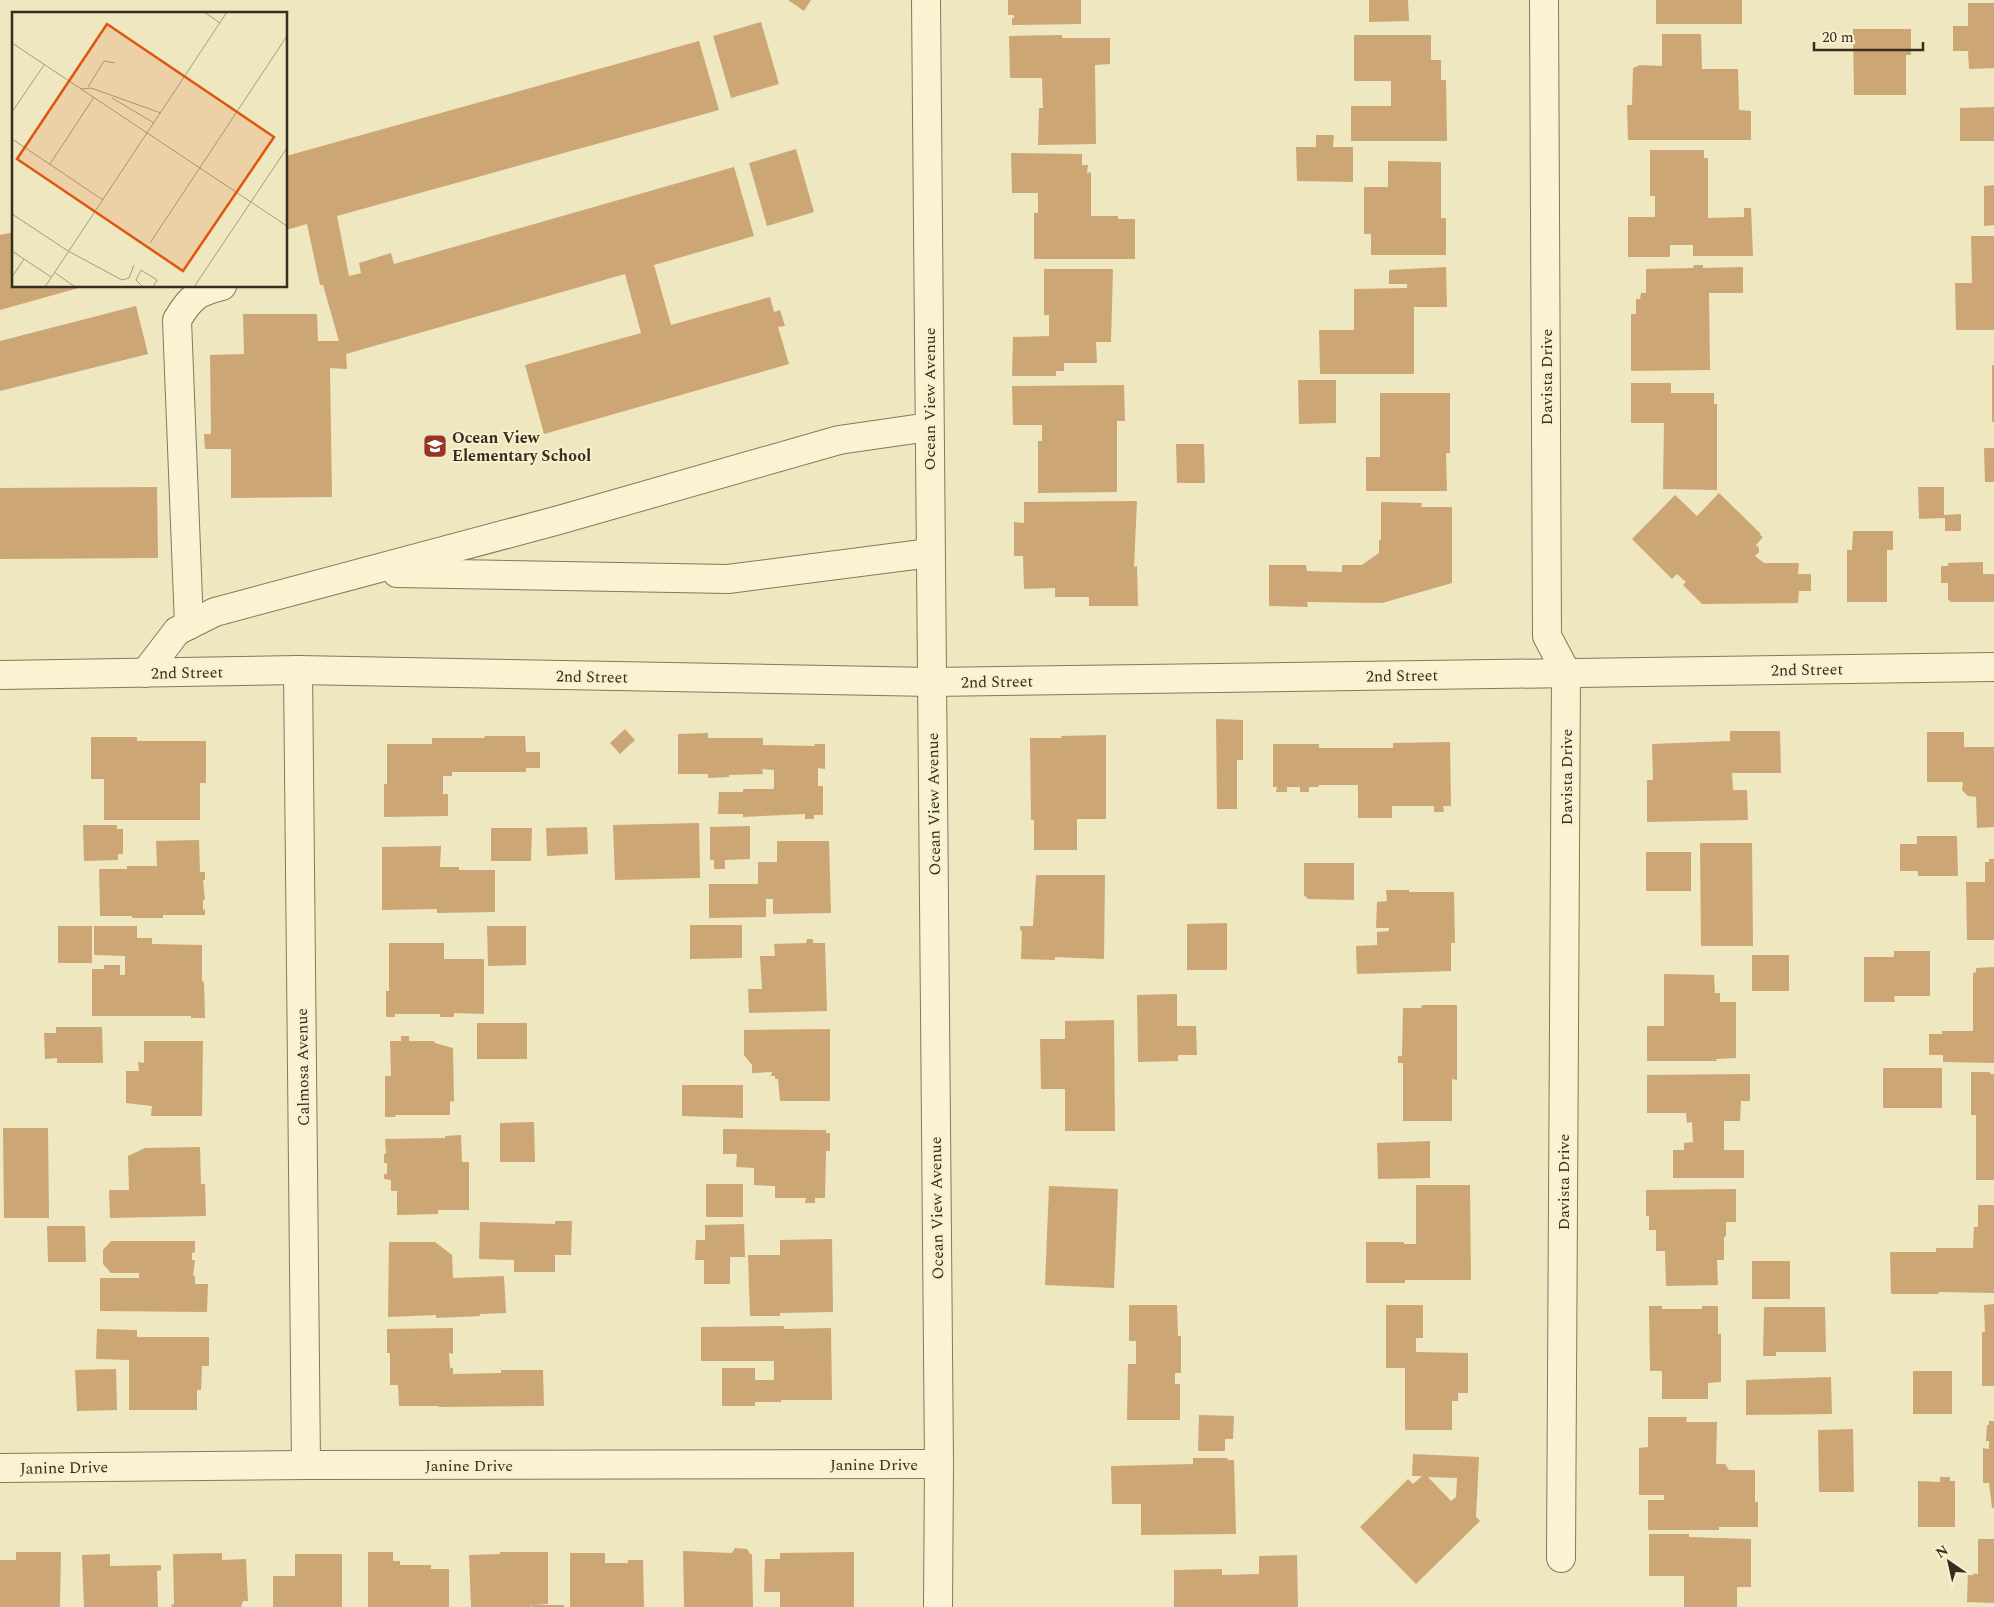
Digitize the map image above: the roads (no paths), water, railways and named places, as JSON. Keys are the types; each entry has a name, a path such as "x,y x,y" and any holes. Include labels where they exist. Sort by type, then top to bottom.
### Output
{"street":[{"name":"Ocean View Avenue","path":"926,0 939,1464 938,1607"},
{"name":"Davista Drive","path":"1544,0 1547,636 1566,672 1561,1558"},
{"path":"189,625 178,320 188,302 206,290 214,288"},
{"path":"145,673 177,631 215,612 559,520 839,440 930,427"},
{"path":"366,572 728,579 930,553"},
{"name":"2nd Street","path":"0,675 298,670 932,682 1994,667"},
{"name":"Calmosa Avenue","path":"298,670 306,1465"},
{"name":"Janine Drive","path":"0,1468 306,1465 939,1464"}],"place":[{"name":"Ocean View Elementary School","path":"435,446"}]}
